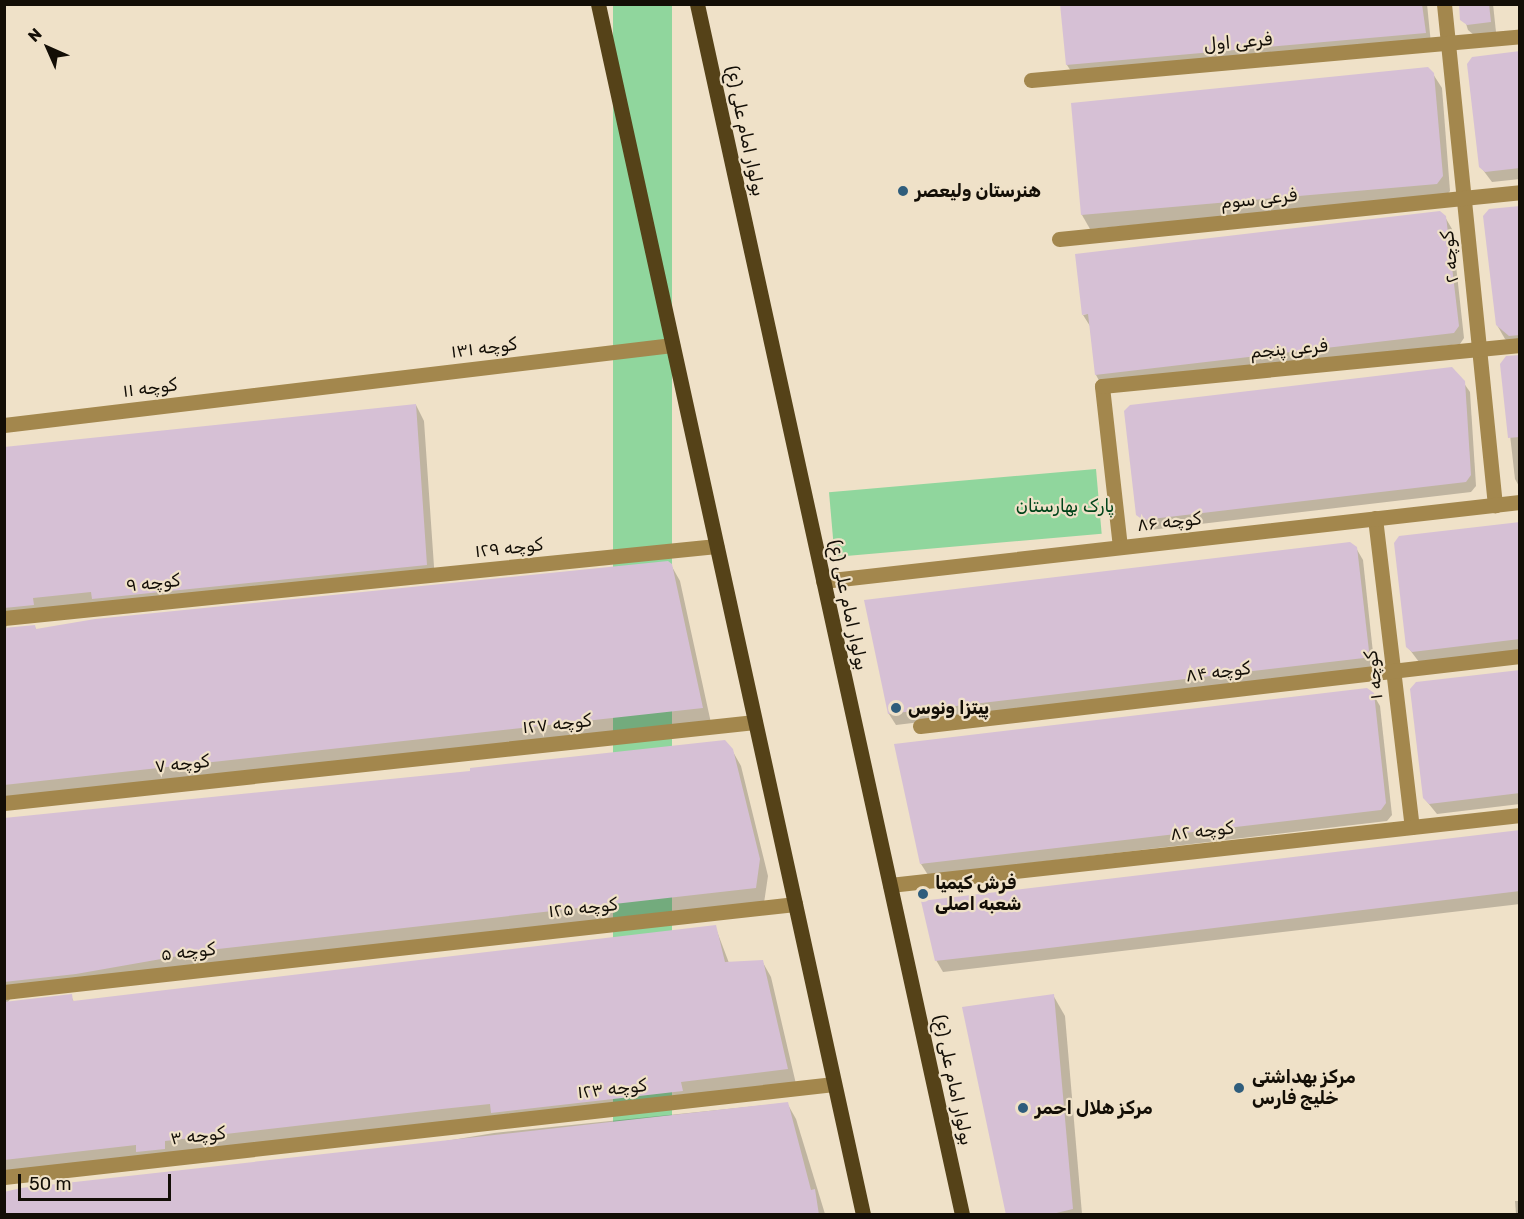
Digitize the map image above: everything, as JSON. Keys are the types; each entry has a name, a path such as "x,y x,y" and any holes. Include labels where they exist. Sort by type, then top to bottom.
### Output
{"main road":[{"path":"598,4 863,1215"},
{"name":"بولوار امام علی (ع)","path":"697,4 962,1215"}],"street":[{"name":"کوچه ۲","path":"1444,4 1495,505"},
{"name":"فرعی اول","path":"1031,80 1520,36"},
{"name":"فرعی سوم","path":"1059,239 1520,192"},
{"name":"کوچه ۱۳۱","path":"300,389 672,345"},
{"name":"فرعی پنجم","path":"1120,547 1102,386 1520,345"},
{"name":"کوچه ۱۱","path":"4,425 300,389"},
{"name":"کوچه ۸۶","path":"823,581 1520,502"},
{"name":"کوچه ۱","path":"1375,518 1412,827"},
{"name":"کوچه ۱۲۹","path":"305,588 716,546"},
{"name":"کوچه ۹","path":"4,618 305,588"},
{"name":"کوچه ۸۴","path":"920,726 1520,656"},
{"name":"کوچه ۱۲۷","path":"363,765 755,722"},
{"name":"کوچه ۷","path":"4,803 363,765"},
{"name":"کوچه ۸۲","path":"890,885 1520,814"},
{"name":"کوچه ۱۲۵","path":"376,950 795,904"},
{"name":"کوچه ۵","path":"4,992 376,950"},
{"name":"کوچه ۱۲۳","path":"395,1133 834,1084"},
{"name":"کوچه ۳","path":"4,1177 395,1133"}],"green space":[{"path":"613,5 672,5 672,1214 613,1214"},
{"name":"پارک بهارستان","path":"1096,469 1102,534 835,557 829,492"}],"building":[{"path":"1060,4 1422,4 1426,33 1066,65"},
{"path":"1459,4 1489,4 1491,22 1467,25 1460,20"},
{"path":"1520,51 1520,168 1485,172 1479,167 1467,64 1472,57"},
{"path":"1428,67 1434,73 1443,176 1437,184 1081,215 1071,103"},
{"path":"1520,206 1520,335 1509,336 1496,325 1483,216 1489,209"},
{"path":"1440,211 1446,216 1459,326 1454,333 1095,375 1088,314 1082,315 1075,254"},
{"path":"1520,355 1520,437 1508,438 1500,364 1506,356"},
{"path":"1452,367 1465,381 1471,475 1466,482 1143,520 1136,515 1124,411 1130,405"},
{"path":"416,404 427,565 92,599 91,592 33,598 34,605 4,608 4,447"},
{"path":"1520,522 1520,639 1412,652 1406,647 1394,543 1399,536"},
{"path":"1350,542 1357,547 1369,651 1364,658 888,714 864,600"},
{"path":"668,561 672,564 703,708 4,785 4,628 35,625 36,629 95,619"},
{"path":"1520,670 1520,793 1429,804 1423,798 1410,689 1416,682"},
{"path":"1367,688 1374,693 1386,803 1381,810 920,864 894,744"},
{"path":"725,740 733,749 760,859 756,888 218,949 76,974 4,982 4,818 470,771 470,768"},
{"path":"1520,830 1520,891 1015,952 935,961 921,901"},
{"path":"716,925 725,962 763,960 788,1069 681,1082 683,1091 491,1113 490,1104 165,1141 165,1149 136,1152 136,1145 4,1160 4,1002 72,994 73,1001"},
{"name":"مرکز هلال احمر","path":"1054,994 1073,1209 1048,1215 1006,1215 962,1007"},
{"path":"788,1102 811,1190 815,1189 819,1215 4,1215 4,1192 21,1188"}],"place":[{"name":"هنرستان ولیعصر","path":"903,191"},
{"name":"پیتزا ونوس","path":"896,708"},
{"name":"فرش کیمیا شعبه اصلی","path":"923,894"},
{"name":"مرکز بهداشتی خلیج فارس","path":"1239,1088"},
{"name":"مرکز هلال احمر","path":"1023,1108"}]}
